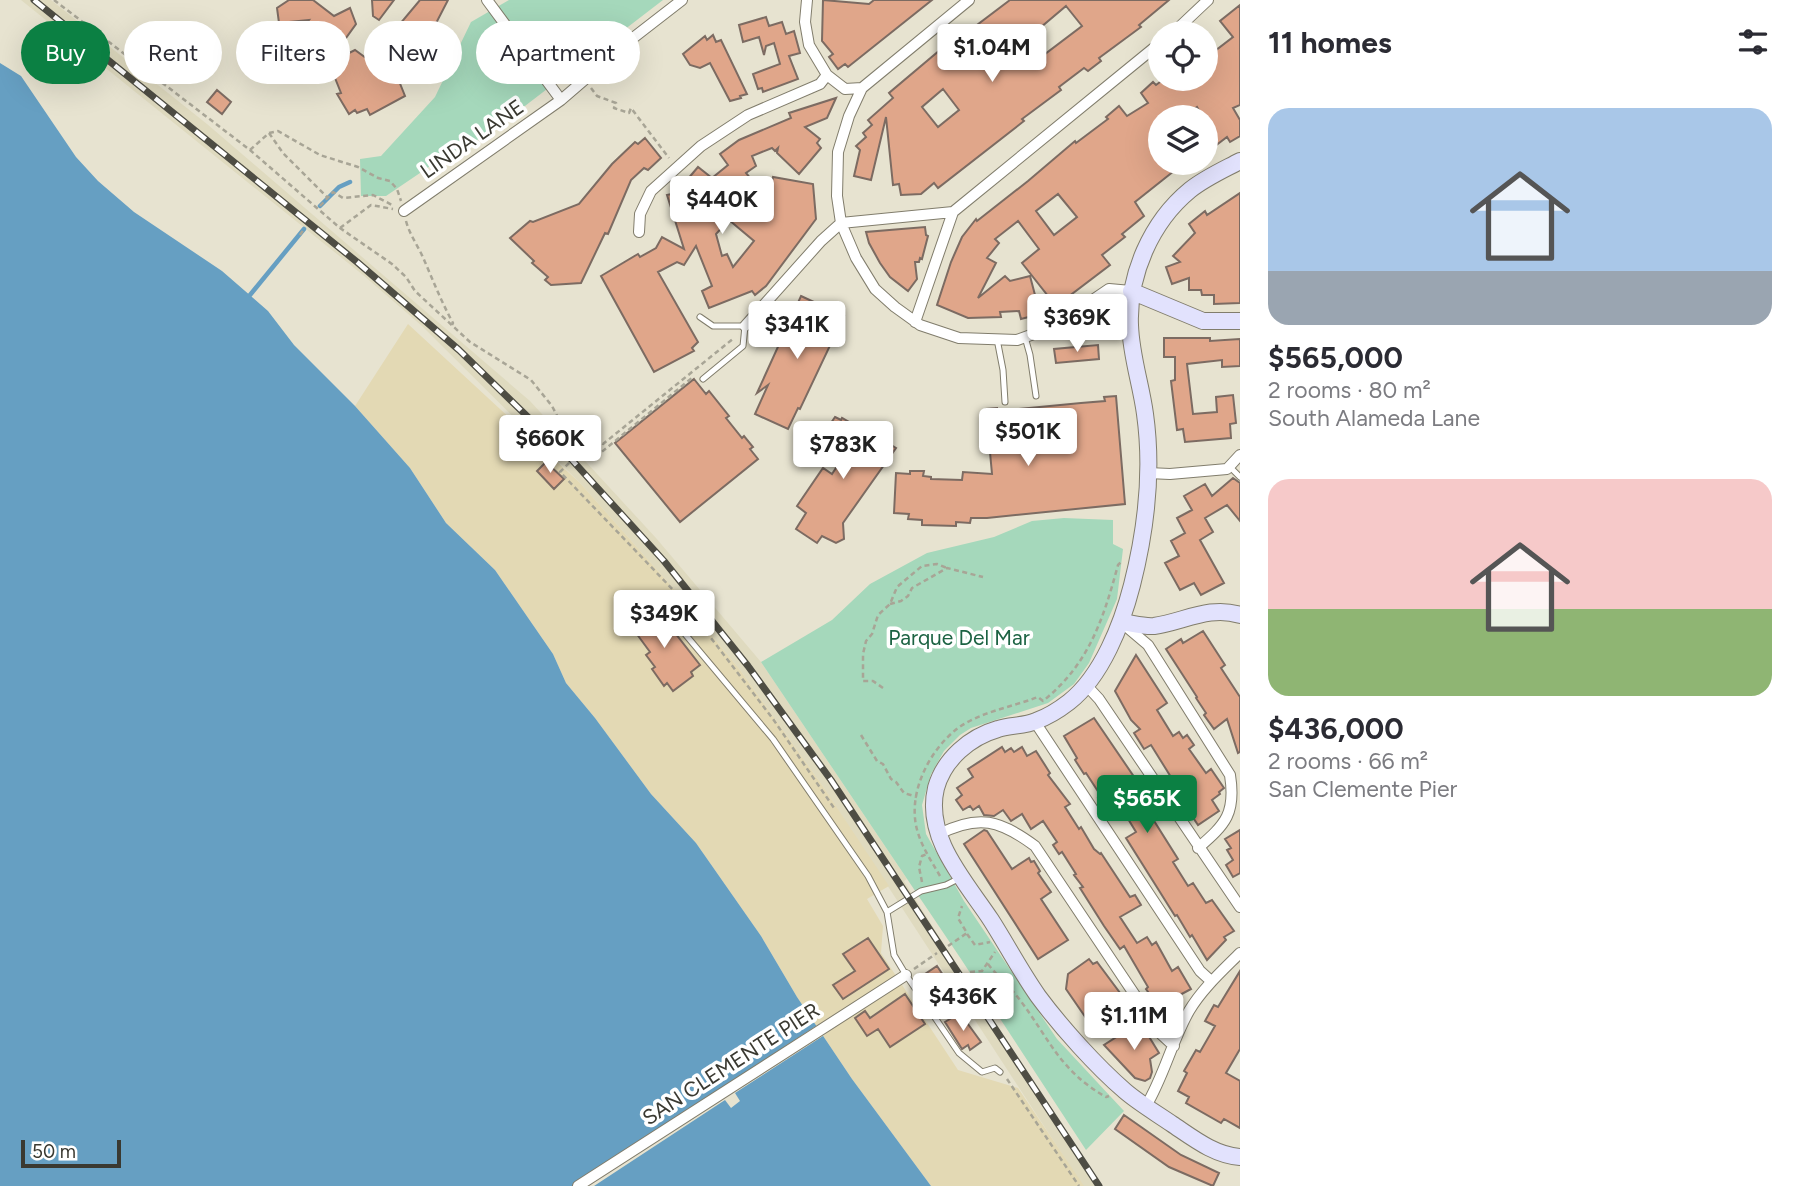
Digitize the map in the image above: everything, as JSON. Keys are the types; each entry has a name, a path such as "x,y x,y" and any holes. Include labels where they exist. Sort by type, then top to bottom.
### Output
{"main road":[{"path":"1240,161 1209,177 1175,204 1144,250 1131,291 1130,324 1133,356 1145,414 1148,473 1144,532 1121,622 1086,685 1069,702 1035,722 996,729 979,736 959,750 946,767 936,788 935,813 943,847 962,877 1038,996 1091,1058 1125,1091 1206,1147 1229,1156 1240,1157"},
{"path":"1131,291 1203,321 1240,321"},
{"path":"1121,622 1152,626 1197,614 1232,612 1240,615"}],"street":[{"path":"486,0 561,100"},
{"name":"LINDA LANE","path":"404,211 561,100 682,0"},
{"path":"807,0 805,22 809,45 827,75 845,89 862,88"},
{"path":"969,0 862,88 849,116 838,152 836,196 841,223 856,258 875,289 895,307 920,325 959,338 1017,340 1053,327 1109,289 1131,291"},
{"path":"1186,21 1208,0"},
{"path":"915,321 953,212 1148,53"},
{"path":"639,232 640,214 651,191 701,146 748,115 820,84 827,75"},
{"path":"745,326 841,223 953,212"},
{"path":"1148,473 1170,474 1227,469 1240,455"},
{"path":"1121,622 1148,645 1230,775 1233,794 1229,816 1198,848"},
{"path":"1086,685 1099,699 1240,907"},
{"path":"1035,722 1200,971 1212,981"},
{"path":"939,834 972,821 991,823 1014,831 1035,846 1161,1034 1174,1046"},
{"path":"1146,1106 1156,1089 1189,1011 1212,981 1240,953"},
{"name":"SAN CLEMENTE PIER","path":"578,1186 909,972"}],"lane":[{"path":"700,317 713,326 745,326 743,346 703,379"},
{"path":"1025,337 1036,396"},
{"path":"997,339 1005,402"},
{"path":"1229,466 1240,477"},
{"path":"659,603 773,739 868,876 887,912 894,955 909,972 959,1053 982,1072 995,1068 1000,1072"},
{"path":"887,912 921,891 946,885 962,877"}],"path":[{"path":"54,0 250,150 340,228 392,264 406,277 415,291 470,342 531,380 552,406 564,429 577,442 578,452"},
{"path":"597,96 616,103 614,108 629,113 631,108 676,167"},
{"path":"250,150 269,133 278,131 320,155 390,181 397,189 410,237 424,258 437,295 452,325"},
{"path":"269,133 283,153 328,198"},
{"path":"320,206 333,192 344,198 373,195 404,211"},
{"path":"340,228 371,205 404,211"},
{"path":"300,235 304,229"},
{"path":"745,326 603,444 596,436 560,472 678,596 773,719 836,811"},
{"path":"578,452 597,455 703,369"},
{"path":"883,688 873,681 863,681 863,654 866,640 872,635 878,615 890,604 897,587 922,566 937,564 983,577"},
{"path":"890,604 901,601 908,596 912,588 947,568"},
{"path":"908,580 912,588"},
{"path":"861,735 891,779 904,793 917,797"},
{"path":"920,877 922,856"},
{"path":"958,918 975,946"},
{"path":"948,946 967,933"},
{"path":"970,972 982,971 1003,940"},
{"path":"909,972 937,954"},
{"path":"988,964 1018,997 1065,1067 1106,1097 1125,1091"},
{"path":"1000,1072 1011,1082 1079,1186"}],"shaded area":[{"path":"21,0 51,0 77,21 47,21"},
{"path":"110,47 124,58 124,83 110,72"},
{"path":"125,84 157,84 207,124 530,401 656,538 761,662 907,879 904,881 955,962 1101,1186 1083,1186 822,785 740,670 673,588 580,483 422,326 363,275"}],"green space":[{"path":"509,0 663,0 636,21 476,21 476,84 553,84 487,135 448,154 386,196 361,196 360,159 381,156 435,97 441,84 462,84 462,41 471,22"},
{"name":"Parque Del Mar","path":"1064,518 1113,520 1113,544 1123,549 1117,599 1089,663 1074,684 1048,703 971,728 960,735 944,751 931,774 922,805 926,834 964,901 1057,1039 1124,1111 1086,1150 761,662 832,620 870,584 927,553 994,537 1032,521"}],"sand":[{"path":"408,324 580,483 673,588 740,670 822,785 889,886 867,899 883,926 881,953 958,1070 1018,1088 1084,1186 931,1186 852,1079 797,997 761,936 696,843 651,794 566,683 553,654 495,570 446,523 410,468 355,406"}],"water":[{"path":"0,63 21,76 21,84 26,84 76,157 98,181 134,212 222,271 268,311 294,345 355,406 410,468 446,523 495,570 553,654 566,683 651,794 696,843 761,936 797,997 852,1079 931,1186 0,1186"}],"pier":[{"path":"819,1024 826,1034 735,1093 740,1101 731,1108 725,1100 594,1186 572,1186"}],"building":[{"path":"289,0 313,0 334,16 350,8 356,24 350,32 350,21 279,21 277,8"},
{"path":"372,0 394,0 379,20 373,16"},
{"path":"420,0 448,0 437,21 402,21"},
{"path":"823,0 869,4 874,0 932,0 848,67 845,64 838,69 829,57 833,54 822,41"},
{"path":"1010,0 1169,0 1139,25 1141,27 1099,58 1101,61 1088,71 1084,68 1059,87 1061,90 1022,119 1024,121 938,188 934,183 921,194 901,195 899,184 893,185 886,117 871,180 854,176 860,150 856,146 866,137 863,133 872,125 868,120 893,98 889,93 959,34 961,37","holes":["1066,6 1082,26 1041,57 1027,39","943,89 959,110 938,127 922,107"]},
{"path":"1240,5 1240,105 1233,108 1240,120 1240,136 1230,142 1227,137 1218,144 1218,105 1148,105 1148,175 1169,175 1135,202 1144,216 1122,234 1125,237 1102,255 1110,265 1056,306 1022,263 1039,249 1018,221 995,239 999,243 987,258 996,263 978,298 1005,276 1010,281 1030,276 1040,314 1021,319 1019,311 1000,312 1001,317 968,318 937,305 962,237 976,219 977,221 1028,181 1075,141 1076,143 1108,119 1106,117 1119,106 1127,116 1148,103 1141,93 1148,87 1148,91 1218,91 1218,49 1233,37 1220,21","holes":["1058,194 1077,217 1054,235 1036,211"]},
{"path":"766,17 769,26 782,22 786,34 794,31 800,53 789,56 798,79 763,92 762,88 758,89 753,74 780,64 774,43 766,46 764,55 759,37 743,42 739,25"},
{"path":"713,35 716,42 721,40 747,94 740,96 741,98 730,101 710,63 700,68 690,65 683,54 705,36 707,40"},
{"path":"355,50 364,57 364,84 400,84 405,96 370,115 367,109 357,113 355,110 349,114 337,94 341,93 337,84 350,84 350,52"},
{"path":"217,90 231,102 222,114 207,102"},
{"path":"836,98 827,118 805,127 820,139 817,143 821,148 799,174 777,153 778,148 752,156 756,166 746,173 768,200 773,177 813,184 816,219 766,286 755,295 752,291 709,308 702,291 712,286 696,246 684,265 677,262 658,272 698,342 692,348 694,351 654,372 601,276 638,254 640,257 656,248 662,237 684,249 667,195 676,193 698,167 712,178 728,165 720,154 739,140 791,118 789,113","holes":["729,220 754,241 733,267 727,254 722,256 716,234"]},
{"path":"645,138 661,158 631,180 608,234 605,233 581,283 551,285 545,280 548,277 510,238 530,221 579,204 612,164 635,142 638,144"},
{"path":"1240,193 1240,303 1214,304 1214,295 1202,295 1201,290 1189,290 1189,278 1172,284 1166,267 1180,262 1173,256 1195,233 1189,224 1205,211 1207,215"},
{"path":"925,227 928,236 922,259 915,262 917,279 908,291 890,277 880,263 866,232"},
{"path":"801,296 844,316 788,429 755,414 768,385 757,393"},
{"path":"1164,338 1210,338 1210,341 1240,339 1240,366 1222,367 1222,360 1187,364 1193,414 1217,412 1216,397 1233,395 1236,423 1230,424 1231,438 1185,442 1183,429 1177,430 1171,381 1175,380 1175,357 1164,357"},
{"path":"1098,345 1099,359 1056,363 1054,349"},
{"path":"694,379 706,394 709,391 729,416 726,418 753,447 750,449 758,459 680,522 615,443"},
{"path":"1116,396 1125,504 971,518 970,523 956,522 956,526 922,525 922,520 908,519 909,514 894,513 896,473 924,471 923,476 931,479 962,480 963,472 992,474 986,409 997,408 997,411 1105,401 1104,397"},
{"path":"835,417 865,431 875,427 883,433 883,440 896,448 843,523 844,539 836,543 822,536 817,543 796,529 806,513 797,506 823,468 832,474 843,457 836,450 842,440 832,434 834,429 829,426"},
{"path":"546,462 564,479 554,489 537,471"},
{"path":"1233,478 1240,483 1240,521 1227,505 1205,518 1213,532 1200,540 1224,583 1201,595 1194,583 1180,590 1165,563 1179,556 1171,541 1185,533 1177,518 1192,510 1184,496 1205,484 1212,496"},
{"path":"649,607 671,636 675,633 700,665 691,672 693,676 673,691 667,683 664,686 652,669 655,667 646,655 650,652 628,622"},
{"path":"1203,631 1225,665 1221,668 1240,697 1238,753 1227,719 1214,729 1166,649 1181,639 1183,643"},
{"path":"1136,655 1167,703 1157,710 1173,736 1179,732 1183,738 1187,735 1194,745 1189,749 1206,773 1211,769 1224,788 1212,800 1219,811 1198,825 1176,792 1179,790 1151,745 1144,749 1134,733 1140,729 1131,720 1115,691"},
{"path":"1094,718 1158,812 1151,816 1178,859 1173,862 1188,886 1193,883 1206,903 1212,900 1234,931 1224,937 1226,940 1207,960 1192,935 1190,937 1177,915 1175,916 1126,838 1136,832 1122,809 1110,817 1098,798 1101,796 1075,760 1077,758 1064,736"},
{"path":"1002,747 1005,752 1011,748 1014,752 1022,747 1027,756 1036,751 1050,773 1048,775 1070,804 1065,807 1079,829 1081,827 1094,849 1101,853 1130,897 1135,895 1141,905 1120,917 1137,943 1147,937 1152,945 1156,942 1172,971 1178,967 1191,989 1176,997 1181,1006 1170,1022 1146,989 1148,987 1124,946 1120,949 1104,926 1080,888 1083,887 1074,875 1076,874 1062,852 1059,854 1053,845 1057,842 1043,821 1031,829 1022,814 1011,821 1003,810 994,816 984,815 979,806 973,810 970,806 963,810 956,800 962,795 957,788 973,777 968,769"},
{"path":"984,830 1012,869 1029,858 1031,862 1034,861 1040,871 1038,873 1051,892 1041,899 1068,940 1038,959 964,844"},
{"path":"1240,830 1240,873 1233,877 1226,865 1233,860 1227,850 1231,848 1225,839"},
{"path":"868,938 889,969 843,999 833,985 855,971 843,954"},
{"path":"1089,959 1093,964 1097,962 1123,997 1086,1018 1066,989 1068,974"},
{"path":"937,966 951,987 936,997 922,976"},
{"path":"1240,971 1240,1049 1226,1073 1240,1081 1240,1128 1224,1119 1221,1123 1186,1103 1189,1097 1178,1091 1187,1073 1184,1071 1196,1050 1200,1052 1215,1026 1205,1021 1214,1005 1218,1007"},
{"path":"905,994 925,1024 890,1047 878,1029 867,1036 855,1018 865,1011 870,1018"},
{"path":"958,1014 981,1042 970,1050 968,1045 962,1049 945,1022"},
{"path":"1140,1022 1159,1053 1150,1059 1152,1072 1150,1078 1145,1081 1135,1078 1104,1045"},
{"path":"1124,1115 1181,1155 1219,1173 1213,1186 1169,1167 1115,1129"}],"waterway":[{"path":"320,206 339,187 350,182"},
{"path":"250,295 304,229"}],"railway":[{"path":"34,0 357,262 459,350 572,460 664,561 748,666 831,780 1099,1186"}]}
